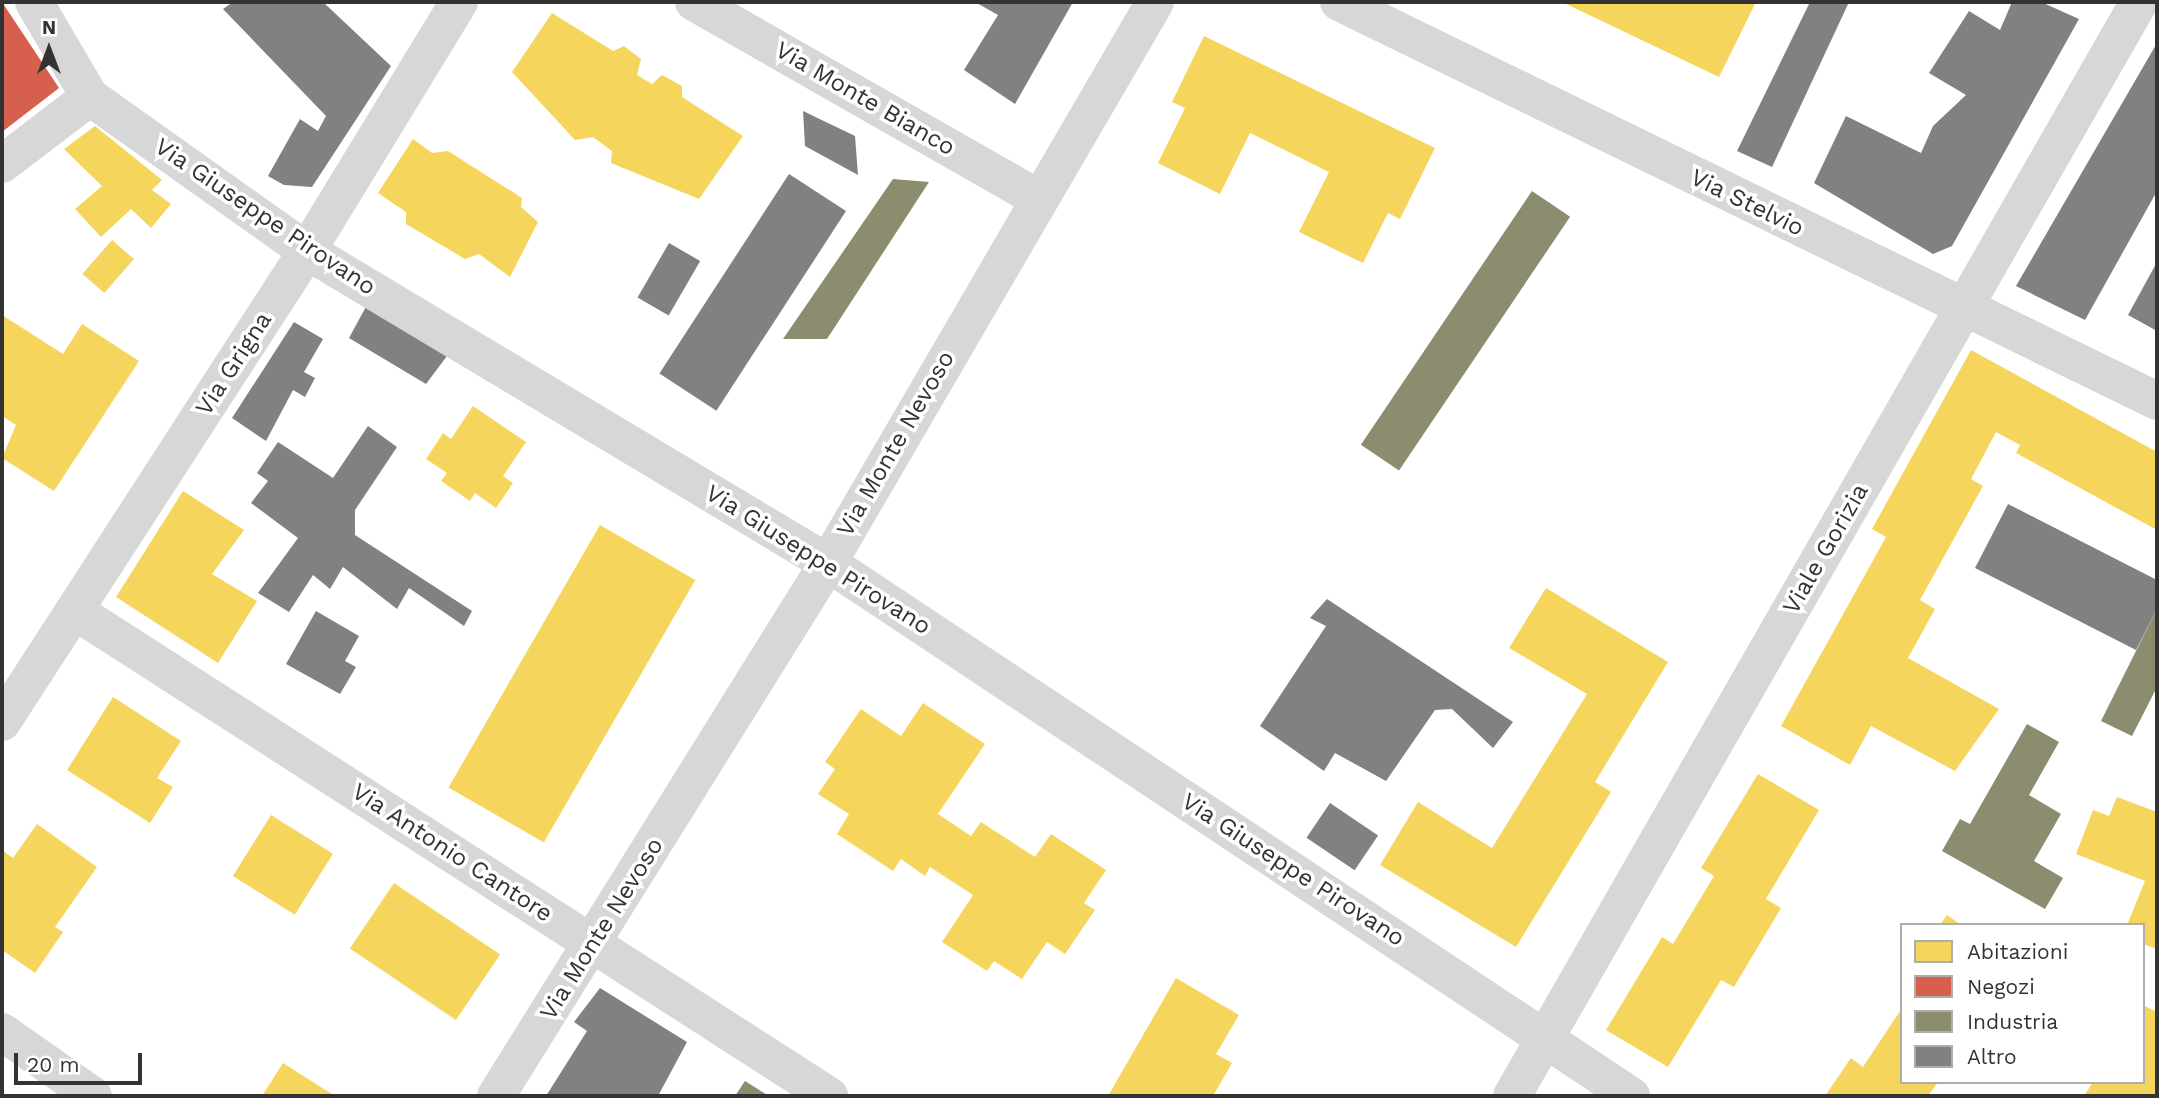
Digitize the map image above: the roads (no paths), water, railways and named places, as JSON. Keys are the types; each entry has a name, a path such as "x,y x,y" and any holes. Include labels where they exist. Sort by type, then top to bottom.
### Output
{"street":[{"name":"Via Giuseppe Pirovano","path":"34,2 90,97 307,251 828,563 1631,1096"},
{"name":"Via Grigna","path":"2,722 307,251 459,2"},
{"name":"Via Monte Bianco","path":"694,2 1036,197"},
{"name":"Via Monte Nevoso","path":"496,1096 594,944 828,563 1036,197 1155,2"},
{"name":"Via Stelvio","path":"1339,2 1962,310 2157,401"},
{"name":"Viale Gorizia","path":"1512,1096 2139,2"},
{"path":"2,163 90,97"},
{"name":"Via Antonio Cantore","path":"75,611 829,1096"},
{"path":"2,1032 93,1096"}]}
